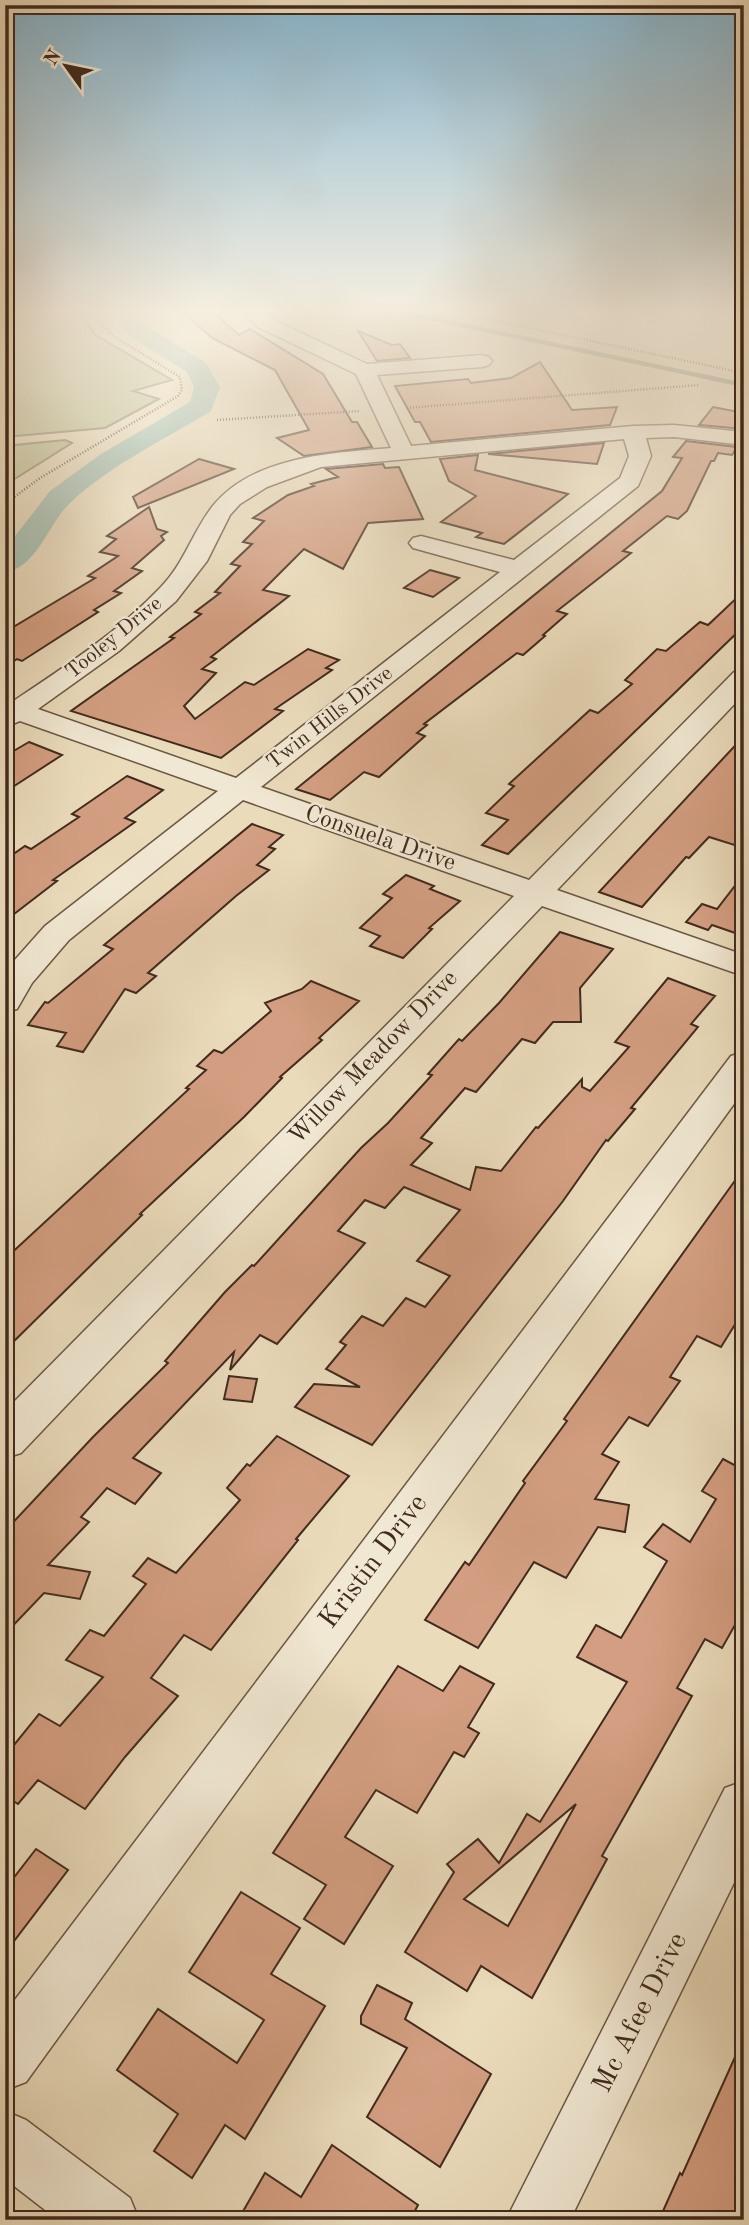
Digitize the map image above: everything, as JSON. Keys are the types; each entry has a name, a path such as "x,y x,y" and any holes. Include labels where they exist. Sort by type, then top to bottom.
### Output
{"street":[{"path":"386,416 402,452"},
{"name":"Tooley Drive","path":"9,713 119,640 170,593 200,551 212,524 227,504 251,485 319,461 402,452 674,430 744,439"},
{"name":"Twin Hills Drive","path":"5,1001 18,979 57,933 630,481 640,456 633,432"},
{"path":"421,543 518,569"},
{"name":"Willow Meadow Drive","path":"5,1440 744,678"},
{"name":"Consuela Drive","path":"9,713 240,789 744,966"},
{"name":"Kristin Drive","path":"5,2061 744,1064"},
{"name":"Mc Afee Drive","path":"537,2220 744,1806"},
{"path":"5,2141 108,2220"}],"path":[{"path":"5,504 40,478 146,416"},
{"path":"217,420 286,416"}],"green space":[{"path":"5,416 128,416 105,428 5,437"},
{"path":"65,440 72,443 5,485 5,446"}],"building":[{"path":"301,416 348,416 352,422 357,422 372,447 304,456 277,438 309,430"},
{"path":"412,416 614,416 610,425 431,442 420,422 415,422"},
{"path":"706,416 744,416 744,429 699,425"},
{"path":"686,441 737,447 732,455 718,453 714,461 711,461 687,511 678,519 667,516 623,551 631,553 557,611 567,614 543,635 545,636 523,655 517,653 424,724 427,725 417,733 425,736 379,777 364,772 330,800 296,789 662,491 682,458 673,457"},
{"path":"604,443 597,464 488,454"},
{"path":"478,455 475,470 568,494 504,544 476,537 482,533 441,522 476,496 449,481 440,459"},
{"path":"199,459 234,469 138,508 133,497"},
{"path":"383,464 385,468 399,467 423,519 368,523 343,569 304,549 263,590 289,596 211,657 216,659 202,669 216,673 184,706 195,719 245,682 254,685 308,649 339,660 326,668 332,670 275,709 283,711 221,758 71,711 174,638 170,637 201,614 195,612 220,593 215,592 240,566 231,564 252,544 243,542 264,521 253,518 288,495 314,486 311,484 338,477 326,469"},
{"path":"149,507 157,529 167,532 161,536 164,540 132,568 142,571 114,591 121,593 94,610 98,612 22,661 17,659 5,667 5,632 95,578 88,576 118,556 100,552 116,539 107,536"},
{"path":"430,570 459,578 433,597 404,588"},
{"path":"744,591 744,626 508,854 482,845 508,820 486,813 514,786 509,784 590,710 598,713 632,684 625,680 657,649 666,651 700,622 708,625"},
{"path":"744,736 744,848 709,837 689,858 686,857 642,907 599,892"},
{"path":"29,742 62,755 5,792 5,756"},
{"path":"127,776 163,790 125,818 135,822 53,880 57,881 5,921 5,860 25,846 31,849 79,817 72,814"},
{"path":"252,824 283,835 269,847 275,849 257,865 269,870 148,973 156,976 136,993 125,989 83,1052 57,1046 66,1033 28,1025 45,1002 48,1003 113,949 104,945"},
{"path":"744,874 744,936 712,925 708,930 686,922 702,904 717,909"},
{"path":"406,875 434,886 430,889 460,901 429,928 432,929 403,958 370,946 380,936 360,928 392,898 383,894"},
{"path":"560,932 613,949 580,988 581,1022 553,1022 535,1043 522,1039 476,1092 465,1088 421,1138 432,1143 411,1165 470,1190 476,1167 501,1171 536,1127 538,1128 582,1079 582,1087 590,1091 629,1047 615,1042 668,978 715,996 691,1024 698,1027 631,1108 635,1109 608,1141 606,1140 563,1201 372,1445 295,1407 314,1384 360,1387 326,1369 346,1345 340,1342 362,1316 383,1326 406,1298 425,1307 450,1276 417,1261 460,1210 404,1187 385,1208 365,1200 338,1231 365,1243 277,1344 260,1335 230,1370 234,1352 133,1458 161,1473 135,1504 107,1488 81,1517 89,1522 48,1565 90,1572 80,1599 44,1593 5,1634 5,1531 93,1437 168,1363 165,1361 225,1292 254,1266 361,1148 388,1123 432,1075 428,1074 459,1039 462,1041 499,1003"},
{"path":"311,981 359,1001 5,1350 5,1259 189,1089 186,1088 206,1070 197,1066 214,1050 222,1053 271,1011 265,1003 302,989"},
{"path":"744,1168 744,1310 721,1347 697,1336 670,1377 680,1381 648,1426 629,1417 602,1454 619,1462 595,1499 629,1505 625,1532 598,1527 566,1578 534,1562 478,1648 425,1620 465,1562 469,1565 525,1483 523,1481 567,1421 564,1419"},
{"path":"229,1376 257,1379 252,1402 224,1399"},
{"path":"277,1436 349,1476 296,1539 298,1540 211,1650 184,1635 151,1678 178,1696 125,1757 85,1809 38,1780 18,1804 5,1796 5,1756 39,1714 60,1726 103,1677 66,1660 90,1630 104,1636 146,1584 133,1576 148,1558 176,1573 240,1500 227,1488 247,1464 250,1466"},
{"path":"723,1459 744,1470 744,1609 722,1648 705,1639 677,1688 692,1696 602,1856 607,1859 532,1998 481,1966 467,1991 405,1952 454,1872 447,1864 478,1839 499,1863 527,1814 540,1822 627,1682 577,1657 596,1625 621,1638 667,1561 644,1547 663,1524 690,1542 716,1499 702,1491","holes":["576,1804 508,1926 464,1899"]},
{"path":"398,1666 443,1691 460,1666 494,1684 468,1727 479,1733 464,1757 454,1752 417,1813 376,1790 345,1837 393,1866 344,1944 304,1919 326,1885 273,1853"},
{"path":"36,1849 68,1870 5,1953 5,1889"},
{"path":"241,1892 300,1928 271,1974 325,2006 245,2139 225,2125 192,2178 154,2151 178,2114 117,2070 158,2009 237,2063 264,2020 189,1972"},
{"path":"377,1985 412,2003 405,2019 491,2074 440,2167 367,2117 407,2048 361,2024 361,2016"},
{"path":"744,2037 744,2220 659,2220 680,2173 682,2175"},
{"path":"332,2145 418,2205 410,2220 238,2220 265,2173 301,2197"}],"waterway":[{"path":"5,564 21,550 60,497 110,460 185,416"}]}
